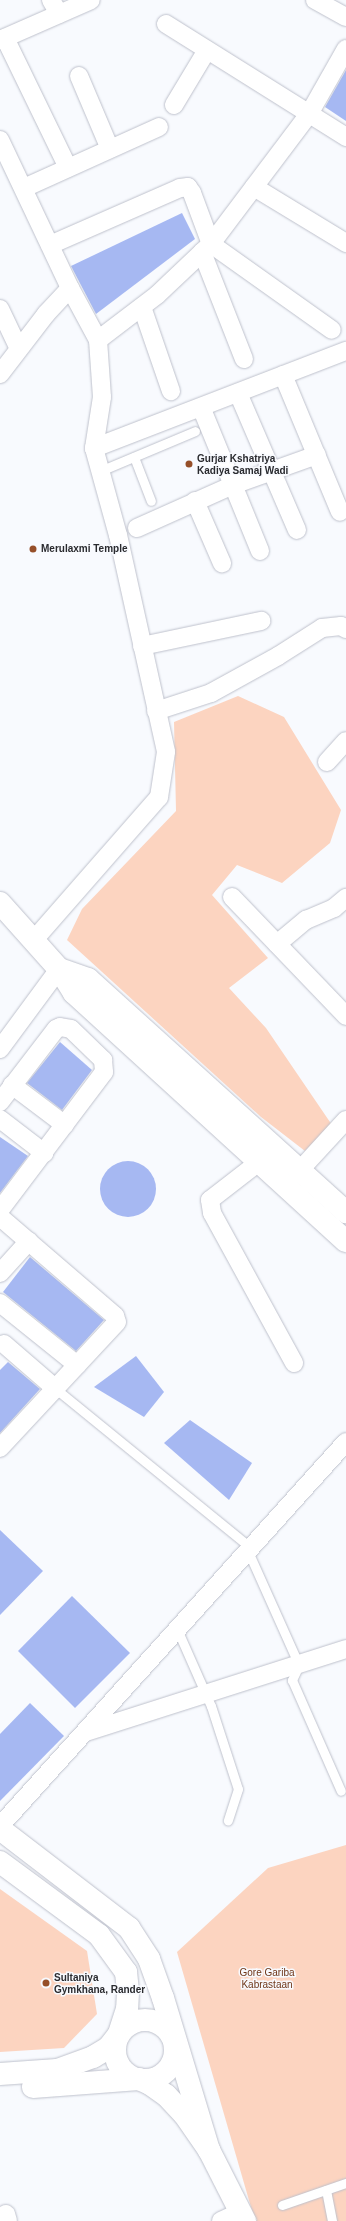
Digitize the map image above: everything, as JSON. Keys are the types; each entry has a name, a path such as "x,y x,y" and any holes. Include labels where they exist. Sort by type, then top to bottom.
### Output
{"street":[{"path":"68,168 3,39 55,7 91,0"},
{"path":"315,0 346,17"},
{"path":"166,24 346,137"},
{"path":"98,340 142,307 206,248 309,114 346,49"},
{"path":"174,105 207,50"},
{"path":"79,76 110,149"},
{"path":"24,188 159,127"},
{"path":"0,140 70,288 98,340 102,398 94,448 118,536 166,752 159,797 33,941"},
{"path":"50,245 184,187 192,193 206,248 244,359"},
{"path":"254,187 346,243"},
{"path":"206,248 332,330"},
{"path":"0,374 70,288"},
{"path":"142,307 171,391"},
{"path":"0,309 19,349"},
{"path":"94,448 346,351"},
{"path":"283,375 340,512"},
{"path":"238,393 297,530"},
{"path":"201,407 260,551"},
{"path":"137,528 233,485 317,455"},
{"path":"195,501 222,563"},
{"path":"142,646 261,621"},
{"path":"156,710 211,692 278,656 322,628 341,626 346,629"},
{"path":"327,762 346,741"},
{"path":"232,897 346,1016"},
{"path":"277,944 306,920 334,908 346,898"},
{"path":"0,903 59,969 74,993 346,1241"},
{"path":"0,1049 59,969"},
{"path":"59,969 88,979 346,1212"},
{"path":"0,1102 56,1029 66,1026 71,1029 98,1055 105,1066 104,1072 0,1210"},
{"path":"12,1085 65,1125"},
{"path":"0,1119 44,1153"},
{"path":"300,1170 346,1120"},
{"path":"259,1162 210,1200 212,1213 294,1363"},
{"path":"0,1217 29,1240 117,1319 116,1324 0,1448"},
{"path":"0,1273 29,1240"},
{"path":"0,1303 77,1365"},
{"path":"24,1323 2,1346 56,1389"},
{"path":"0,1826 346,1442"},
{"path":"84,1733 205,1692 299,1665 346,1649"},
{"path":"0,1829 129,1928 149,1959 209,2150 235,2218"},
{"path":"0,1862 99,1935 112,1950 126,1972 128,1992 126,2009 115,2043 117,2062 122,2070 166,2095 184,2114 209,2150"},
{"path":"0,2074 57,2070 93,2057 108,2048 125,2027 143,2019 162,2024 174,2040 174,2058 165,2073 148,2080 139,2079 0,2090"}],"lane":[{"path":"100,471 195,431"},
{"path":"134,457 151,501"},
{"path":"56,1389 249,1548 299,1665 292,1680 341,1790"},
{"path":"178,1629 205,1692 238,1789 228,1820"},
{"path":"282,2205 346,2183"},
{"path":"326,2190 332,2221"}],"green space":[{"path":"238,696 284,717 341,810 330,843 282,883 237,865 212,895 268,958 229,988 266,1028 332,1125 305,1151 261,1117 67,940 82,909 176,811 174,722"},
{"name":"Gore Gariba Kabrastaan","path":"346,1845 346,2221 255,2221 177,1952 268,1868"},
{"name":"Sultaniya Gymkhana, Rander","path":"0,1889 87,1951 97,2014 64,2048 0,2052"}],"building":[{"path":"346,70 346,121 325,107"},
{"path":"182,213 195,239 96,314 71,266"},
{"path":"60,1042 92,1070 62,1110 27,1083"},
{"path":"0,1137 28,1156 0,1193"},
{"path":"122,1161 134,1161 148,1169 156,1183 154,1200 148,1209 134,1217 122,1217 112,1212 105,1205 100,1195 100,1183 105,1173 112,1166"},
{"path":"30,1257 104,1320 76,1351 3,1292"},
{"path":"136,1356 164,1392 144,1417 94,1387"},
{"path":"8,1362 40,1389 0,1433 0,1370"},
{"path":"190,1420 252,1463 229,1500 164,1443"},
{"path":"0,1530 43,1571 0,1615"},
{"path":"72,1596 130,1653 75,1708 18,1651"},
{"path":"30,1703 64,1736 0,1801 0,1734"}],"place":[{"name":"Gurjar Kshatriya Kadiya Samaj Wadi","path":"189,464"},
{"name":"Merulaxmi Temple","path":"33,549"},
{"name":"Sultaniya Gymkhana, Rander","path":"46,1983"}]}
